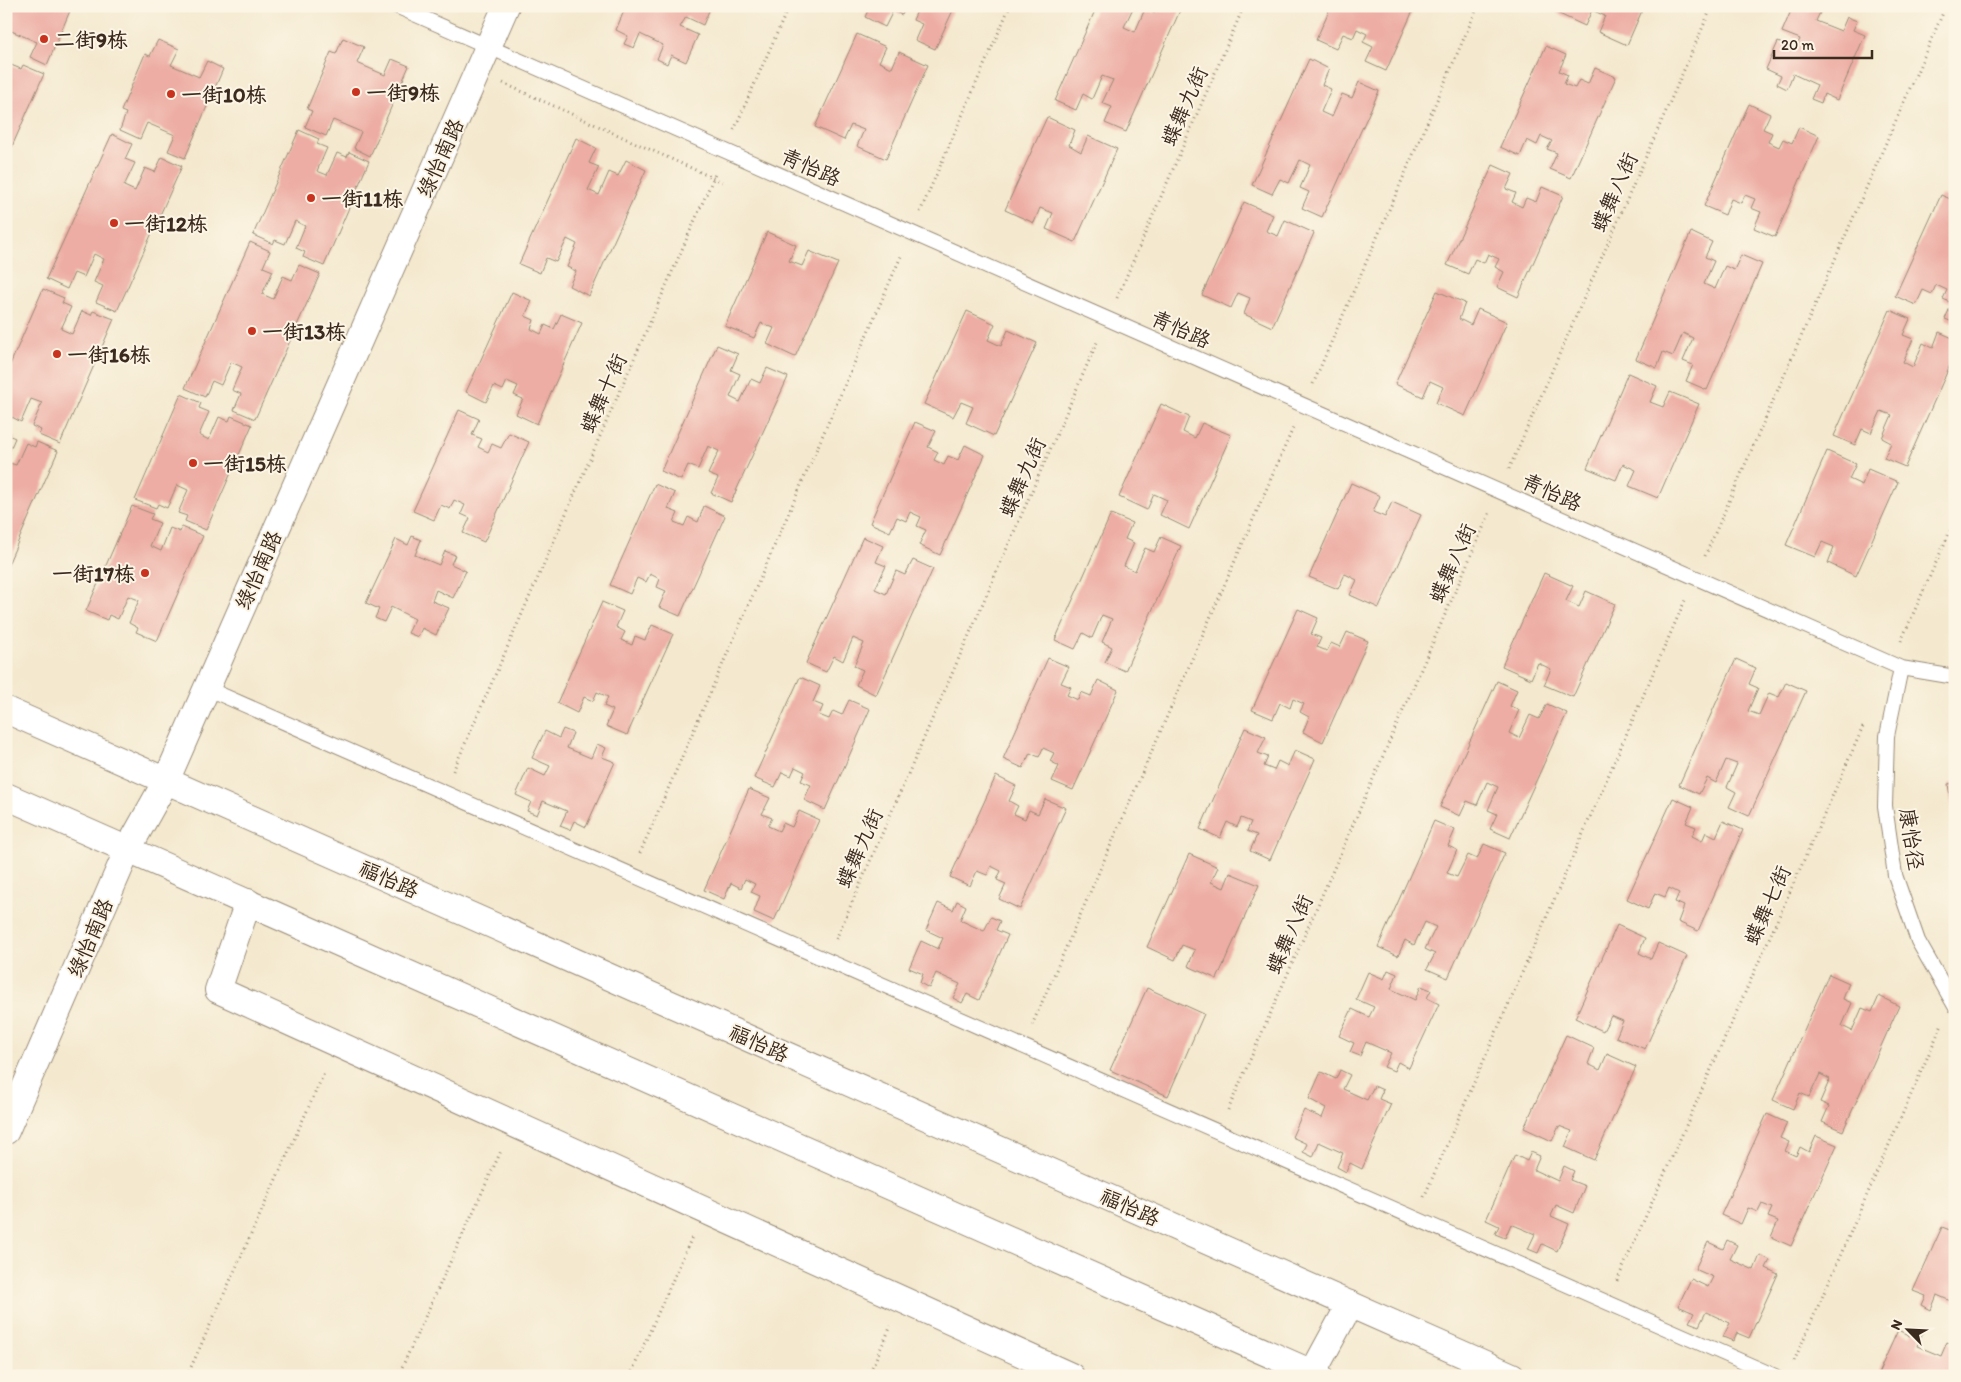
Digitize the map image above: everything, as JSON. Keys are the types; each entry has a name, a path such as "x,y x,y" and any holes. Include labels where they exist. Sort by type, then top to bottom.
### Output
{"street":[{"name":"绿怡南路","path":"6,1131 128,850 166,780 506,6"},
{"name":"福怡路","path":"6,710 1512,1376"},
{"path":"6,796 1314,1375 1350,1304"},
{"path":"248,902 218,990 1071,1376"}],"lane":[{"name":"青怡路","path":"396,6 1896,666 1955,677"},
{"name":"康怡径","path":"1896,666 1887,736 1885,806 1895,875 1918,941 1953,1004"},
{"path":"206,688 1775,1376"}],"path":[{"name":"蝶舞十街","path":"444,792 789,6"},
{"path":"630,874 1010,6"},
{"name":"蝶舞九街","path":"827,960 1244,6"},
{"path":"1023,1046 1478,6"},
{"name":"蝶舞八街","path":"1218,1132 1712,6"},
{"path":"1414,1218 1946,6"},
{"path":"478,72 722,182"},
{"path":"1896,666 1955,520"},
{"name":"蝶舞七街","path":"1607,1302 1867,718"},
{"path":"1792,1367 1953,1004"},
{"path":"187,1376 338,1044"},
{"path":"398,1376 514,1124"},
{"path":"630,1376 704,1210"},
{"path":"868,1376 903,1300"}],"building":[{"name":"二街9栋","path":"6,6 72,6 47,65 30,57 37,42 9,30 6,35"},
{"path":"626,6 711,6 703,25 686,17 680,27 698,35 686,62 671,55 667,64 657,59 663,45 640,34 634,48 624,44 628,36 616,30"},
{"path":"870,6 955,6 935,49 915,40 922,24 913,20 917,11 906,7 902,15 893,11 885,27 865,17"},
{"path":"1097,6 1134,6 1124,27 1135,32 1145,9 1154,13 1157,6 1182,6 1126,132 1105,123 1112,107 1102,103 1113,80 1102,76 1092,99 1083,94 1076,110 1055,101"},
{"path":"1331,6 1415,6 1386,71 1366,62 1373,47 1363,42 1367,34 1357,29 1353,38 1343,34 1336,49 1316,40"},
{"path":"1560,6 1644,6 1627,45 1598,32 1605,16 1592,10 1585,26 1557,13"},
{"path":"1793,6 1809,11 1811,6 1823,6 1816,21 1841,31 1847,17 1857,21 1853,30 1865,35 1837,100 1824,94 1821,103 1811,99 1817,85 1793,74 1787,89 1777,84 1781,76 1766,69 1778,42 1795,50 1800,39 1782,32"},
{"path":"857,34 886,47 879,62 892,68 899,52 928,65 886,159 857,146 864,130 851,125 844,140 815,127"},
{"name":"一街9栋","path":"343,38 364,47 357,63 385,75 392,59 409,66 370,156 354,148 361,132 333,120 326,136 305,127 312,111 307,109 331,52 336,54"},
{"name":"一街10栋","path":"158,40 179,49 171,65 199,77 207,61 223,69 185,158 168,151 175,135 147,123 140,139 120,130 126,113 121,111 145,54 150,56"},
{"path":"1546,46 1566,55 1559,71 1568,75 1564,84 1575,88 1579,80 1588,84 1595,68 1616,77 1571,178 1550,169 1557,153 1547,149 1552,141 1541,136 1537,145 1527,140 1520,156 1500,147"},
{"path":"1309,59 1329,69 1322,85 1331,89 1321,112 1332,117 1342,94 1352,98 1359,82 1379,91 1322,217 1302,208 1309,192 1300,188 1310,165 1300,160 1289,183 1280,179 1272,194 1252,185"},
{"path":"11,65 21,69 23,65 44,74 6,160 6,77"},
{"path":"1749,104 1770,114 1763,129 1772,133 1768,142 1779,147 1783,139 1792,143 1799,127 1819,136 1775,237 1754,228 1761,212 1751,208 1755,199 1745,195 1741,203 1731,199 1725,215 1704,206"},
{"path":"1047,117 1075,130 1069,145 1081,152 1088,136 1117,149 1075,242 1046,229 1053,213 1040,208 1034,223 1005,210"},
{"name":"一街11栋","path":"299,130 319,139 317,144 327,148 317,171 327,175 337,153 347,157 349,152 369,161 324,266 303,257 305,252 296,248 305,226 295,221 285,244 275,240 273,244 253,235"},
{"name":"一街12栋","path":"112,134 132,144 125,159 135,163 124,186 135,191 145,168 155,172 162,157 182,166 117,311 96,302 103,286 94,282 104,259 94,254 84,277 74,273 67,289 46,279"},
{"path":"576,138 596,148 589,163 599,167 588,190 599,195 609,172 618,176 626,160 646,170 589,296 569,286 576,271 567,267 577,244 567,239 556,262 546,258 540,273 519,264"},
{"path":"1493,165 1513,174 1506,189 1516,193 1512,202 1522,207 1526,198 1536,202 1542,187 1563,196 1518,297 1497,287 1504,272 1495,267 1499,259 1488,254 1484,263 1475,259 1468,274 1447,265"},
{"path":"1941,195 1955,201 1955,323 1945,319 1952,303 1943,299 1947,290 1936,285 1932,294 1923,290 1916,305 1895,296"},
{"path":"1244,202 1273,215 1266,231 1278,236 1285,220 1314,233 1272,327 1244,314 1250,298 1238,293 1231,308 1202,295"},
{"path":"767,232 796,245 789,261 802,266 809,251 838,263 795,357 767,344 774,328 761,323 754,338 725,326"},
{"path":"1691,232 1712,242 1705,257 1714,261 1704,284 1715,289 1725,266 1734,270 1741,255 1762,264 1707,390 1686,381 1693,365 1683,361 1693,338 1683,333 1673,356 1663,352 1657,368 1636,359"},
{"name":"一街13栋","path":"250,242 270,251 263,267 273,271 262,294 273,299 283,276 292,280 299,265 320,274 255,419 234,410 241,394 232,390 242,367 231,362 221,385 212,381 205,397 185,388"},
{"name":"一街16栋","path":"43,289 64,298 62,303 71,307 61,329 72,334 82,311 91,315 93,311 114,319 60,444 39,435 41,430 32,426 42,403 31,399 21,422 12,417 10,422 6,421 6,374"},
{"path":"1437,291 1465,303 1459,319 1471,325 1478,309 1507,322 1465,416 1436,403 1443,387 1430,381 1423,397 1395,384"},
{"path":"512,292 532,301 525,316 534,320 531,329 541,334 545,325 554,329 561,314 582,323 537,424 516,414 523,399 514,395 518,386 507,381 503,390 494,386 486,402 466,392"},
{"path":"1890,310 1910,319 1903,335 1913,339 1903,362 1913,367 1923,343 1933,348 1939,332 1955,339 1955,354 1905,467 1884,458 1891,443 1882,438 1892,415 1881,411 1871,433 1862,429 1855,445 1834,436"},
{"path":"967,311 995,324 988,340 1001,346 1008,330 1037,343 994,436 966,423 973,407 961,402 953,417 924,404"},
{"path":"717,345 738,354 731,370 740,374 730,397 740,402 751,379 760,383 767,368 788,377 731,502 711,493 718,478 708,474 719,451 708,446 698,469 688,465 681,480 661,471"},
{"path":"1628,373 1657,386 1650,402 1663,407 1670,392 1699,404 1658,498 1629,486 1636,470 1623,464 1616,480 1587,468"},
{"name":"一街15栋","path":"181,394 201,403 199,408 209,412 199,435 209,440 219,417 229,421 231,416 252,425 206,530 185,521 187,516 178,513 188,490 177,485 167,508 158,504 156,508 135,500"},
{"path":"1161,404 1189,417 1183,432 1195,438 1202,423 1231,435 1189,529 1160,515 1167,500 1154,494 1147,510 1119,497"},
{"path":"459,410 479,419 472,435 482,439 478,447 488,452 492,444 501,448 509,433 529,442 484,542 463,533 470,518 461,514 465,505 454,500 450,509 441,505 434,520 413,511"},
{"path":"915,422 936,431 928,447 938,452 934,460 944,465 948,456 958,460 965,445 985,455 940,555 919,545 926,530 917,526 921,517 910,512 906,521 897,517 890,532 870,523"},
{"path":"6,434 15,438 6,459"},
{"path":"37,442 58,451 6,569 6,462 16,465 26,443 35,447"},
{"path":"1827,451 1856,464 1849,479 1862,485 1868,469 1898,482 1856,576 1828,563 1834,547 1822,542 1815,557 1786,545"},
{"path":"1351,483 1380,496 1373,512 1385,517 1392,502 1421,515 1379,608 1350,595 1357,580 1345,574 1338,589 1309,577"},
{"path":"655,484 675,493 668,509 678,513 674,522 684,526 688,517 698,522 704,506 725,516 680,616 659,607 666,591 657,587 660,579 650,574 646,582 637,578 630,594 610,585"},
{"name":"一街17栋","path":"132,506 153,514 150,519 160,523 150,546 161,551 170,528 180,532 182,527 203,536 157,641 136,632 138,628 129,623 139,600 128,596 118,619 109,615 107,620 86,611"},
{"path":"1111,514 1132,523 1125,539 1134,543 1124,566 1135,571 1145,548 1154,552 1161,537 1181,546 1125,671 1105,662 1112,647 1102,642 1112,619 1102,615 1092,638 1083,633 1075,649 1055,640"},
{"path":"412,536 421,540 415,555 439,565 445,551 455,555 451,564 466,571 453,598 436,590 432,601 449,608 436,635 422,628 418,637 408,633 415,619 391,607 384,622 375,618 379,609 366,603 396,539 408,545"},
{"path":"863,537 883,546 876,562 886,566 875,589 886,594 896,571 905,575 913,560 933,569 876,695 856,685 863,670 854,666 864,643 853,638 843,661 834,656 826,672 806,663"},
{"path":"1544,573 1573,586 1566,601 1579,607 1586,591 1615,604 1573,697 1544,685 1551,669 1538,663 1531,679 1502,666"},
{"path":"602,602 623,611 616,627 625,632 621,640 632,645 635,636 645,640 652,625 673,634 627,735 606,726 613,710 604,706 608,697 597,692 593,701 584,697 577,713 557,703"},
{"path":"1298,609 1318,618 1311,634 1321,638 1317,647 1327,651 1331,643 1340,647 1347,632 1368,641 1323,742 1303,732 1309,717 1300,712 1304,704 1293,699 1290,708 1280,703 1273,719 1252,710"},
{"path":"1048,658 1069,667 1061,683 1071,687 1067,695 1078,700 1081,692 1091,696 1098,680 1118,690 1073,790 1052,781 1059,766 1050,761 1054,753 1043,748 1039,757 1030,753 1023,768 1003,759"},
{"path":"1736,659 1756,668 1749,684 1758,688 1748,711 1759,715 1769,693 1779,697 1786,682 1806,691 1749,816 1729,807 1736,792 1727,787 1737,764 1726,760 1716,783 1707,778 1699,794 1679,785"},
{"path":"800,677 820,686 813,702 823,706 819,715 829,719 833,711 842,715 849,700 870,709 825,810 804,800 811,785 801,781 805,772 795,767 791,776 782,772 775,787 754,778"},
{"path":"1497,681 1517,690 1510,706 1519,710 1509,733 1519,738 1530,715 1539,719 1547,704 1567,713 1510,838 1490,829 1497,814 1488,810 1498,787 1487,782 1477,805 1467,801 1460,816 1440,807"},
{"path":"1245,728 1266,737 1258,753 1268,757 1264,766 1274,770 1278,761 1288,766 1295,750 1315,759 1270,860 1250,851 1257,835 1247,831 1251,822 1241,818 1237,827 1227,822 1220,838 1200,829"},
{"path":"563,729 573,733 567,748 591,758 597,744 606,748 602,757 615,762 586,827 574,821 570,830 560,826 567,811 543,801 537,815 527,811 531,802 516,795 528,768 545,776 550,766 532,758 545,731 559,738"},
{"path":"996,776 1016,786 1009,801 1018,806 1014,814 1025,819 1029,810 1038,814 1045,799 1066,808 1020,909 999,899 1006,884 997,880 1001,871 991,866 987,875 977,871 970,886 950,877"},
{"path":"1955,783 1955,818 1954,818 1948,784"},
{"path":"749,789 770,798 762,814 772,818 768,826 779,831 783,823 792,827 799,811 819,820 774,921 754,912 760,896 751,892 755,884 745,879 741,888 731,883 724,899 704,890"},
{"path":"1673,798 1693,807 1686,823 1696,827 1692,836 1702,841 1706,832 1716,837 1723,821 1743,830 1698,931 1678,922 1684,906 1675,902 1679,893 1669,888 1665,897 1655,893 1648,909 1627,899"},
{"path":"1434,821 1455,830 1448,846 1457,850 1447,873 1457,877 1468,855 1477,859 1484,844 1505,853 1448,978 1427,969 1435,954 1425,949 1436,927 1425,922 1414,945 1405,940 1398,956 1378,947"},
{"path":"1189,854 1218,867 1211,882 1224,888 1230,873 1259,885 1217,979 1188,966 1195,950 1182,945 1175,960 1147,947"},
{"path":"957,901 966,906 960,920 984,931 991,917 1000,921 996,930 1008,935 979,1000 967,994 962,1003 953,998 960,984 936,973 929,988 920,983 923,974 909,968 921,941 938,949 943,938 926,930 938,903 953,910"},
{"path":"1617,925 1645,938 1639,953 1651,959 1658,943 1687,956 1645,1049 1616,1037 1623,1021 1611,1016 1603,1031 1575,1018"},
{"path":"1388,970 1397,974 1391,989 1415,1000 1421,986 1431,990 1427,998 1439,1004 1409,1068 1398,1062 1394,1071 1384,1067 1391,1053 1366,1042 1360,1056 1350,1052 1354,1043 1339,1036 1352,1009 1369,1017 1374,1007 1356,999 1368,972 1384,979"},
{"path":"1829,974 1849,983 1843,999 1852,1003 1842,1026 1852,1031 1862,1008 1872,1012 1879,996 1899,1006 1843,1131 1822,1122 1829,1106 1820,1102 1830,1079 1820,1074 1809,1097 1800,1093 1793,1109 1773,1100"},
{"path":"1147,988 1204,1014 1168,1096 1110,1070"},
{"path":"1566,1035 1594,1048 1588,1064 1600,1070 1607,1054 1636,1067 1594,1160 1565,1147 1572,1131 1559,1126 1552,1141 1524,1128"},
{"path":"1340,1070 1350,1075 1343,1089 1367,1100 1374,1086 1383,1090 1379,1099 1391,1104 1362,1169 1350,1163 1346,1172 1337,1167 1343,1153 1319,1142 1313,1157 1303,1152 1307,1144 1292,1137 1304,1110 1322,1118 1326,1108 1309,1099 1321,1072 1336,1079"},
{"path":"1767,1114 1787,1123 1780,1138 1789,1142 1785,1151 1796,1156 1800,1147 1809,1152 1816,1136 1837,1145 1791,1246 1771,1237 1778,1221 1768,1217 1772,1208 1762,1204 1758,1212 1748,1208 1741,1224 1721,1215"},
{"path":"1531,1152 1540,1156 1534,1170 1558,1181 1564,1166 1574,1171 1570,1180 1585,1186 1574,1213 1556,1205 1551,1216 1569,1224 1557,1251 1542,1244 1538,1253 1528,1249 1535,1234 1511,1224 1505,1238 1495,1234 1499,1226 1486,1220 1515,1155 1527,1161"},
{"path":"1942,1227 1955,1232 1955,1303 1937,1295 1931,1310 1922,1305 1926,1296 1913,1291"},
{"path":"1727,1240 1737,1245 1730,1259 1754,1270 1760,1255 1770,1260 1766,1268 1778,1274 1749,1338 1737,1333 1733,1341 1723,1337 1730,1323 1706,1312 1699,1326 1689,1322 1694,1313 1678,1306 1691,1279 1708,1287 1713,1277 1695,1269 1708,1242 1723,1249"},
{"path":"1914,1327 1924,1331 1917,1346 1941,1356 1947,1342 1955,1346 1955,1376 1877,1376 1898,1330 1910,1336"}],"place":[{"name":"二街9栋","path":"44,39"},
{"name":"一街9栋","path":"356,92"},
{"name":"一街10栋","path":"171,94"},
{"name":"一街11栋","path":"311,198"},
{"name":"一街12栋","path":"114,223"},
{"name":"一街13栋","path":"252,331"},
{"name":"一街16栋","path":"57,354"},
{"name":"一街15栋","path":"193,463"},
{"name":"一街17栋","path":"145,573"}]}
